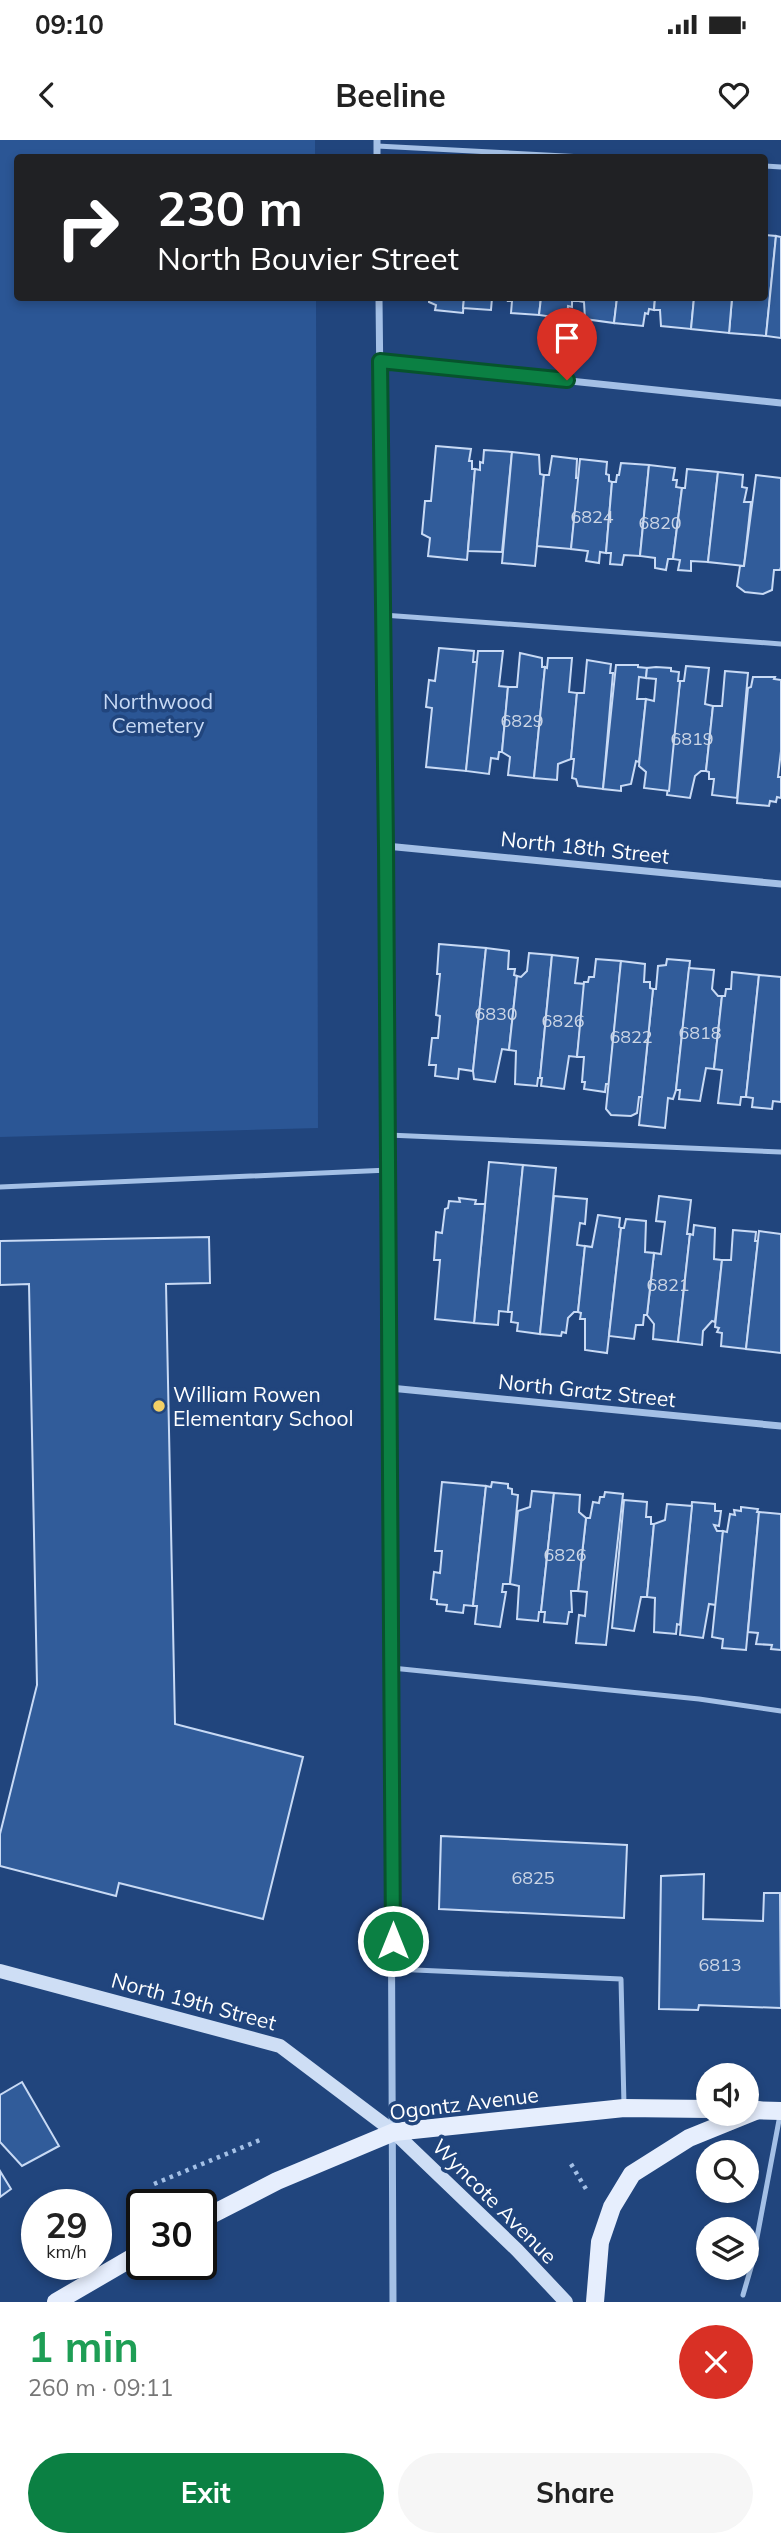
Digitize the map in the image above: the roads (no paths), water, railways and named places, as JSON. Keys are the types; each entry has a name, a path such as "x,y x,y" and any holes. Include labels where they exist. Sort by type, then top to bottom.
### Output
{"main road":[{"name":"Ogontz Avenue","path":"217,2212 277,2181 394,2132 624,2108 696,2109"},
{"path":"759,2110 781,2111"},
{"path":"595,2302 600,2242 612,2207 632,2174 689,2138 716,2126"},
{"path":"56,2302 126,2261"}],"street":[{"path":"379,301 392,1668 393,2302"},
{"path":"380,361 781,403"},
{"name":"North 18th Street","path":"386,846 781,884"},
{"name":"North Gratz Street","path":"390,1388 781,1426"},
{"name":"North 19th Street","path":"0,1971 280,2046 394,2132"},
{"name":"Wyncote Avenue","path":"394,2132 517,2250 566,2302"}],"lane":[{"path":"377,143 542,154"},
{"path":"383,615 781,644"},
{"path":"388,1135 781,1152"},
{"path":"0,1187 388,1170"},
{"path":"392,1668 699,1699 781,1712"},
{"path":"393,1969 621,1979 624,2108"},
{"path":"743,2295 781,2111"}],"place":[{"name":"William Rowen Elementary School","path":"159,1406"}],"park label":[{"name":"Northwood Cemetery","path":"158,713"}]}
